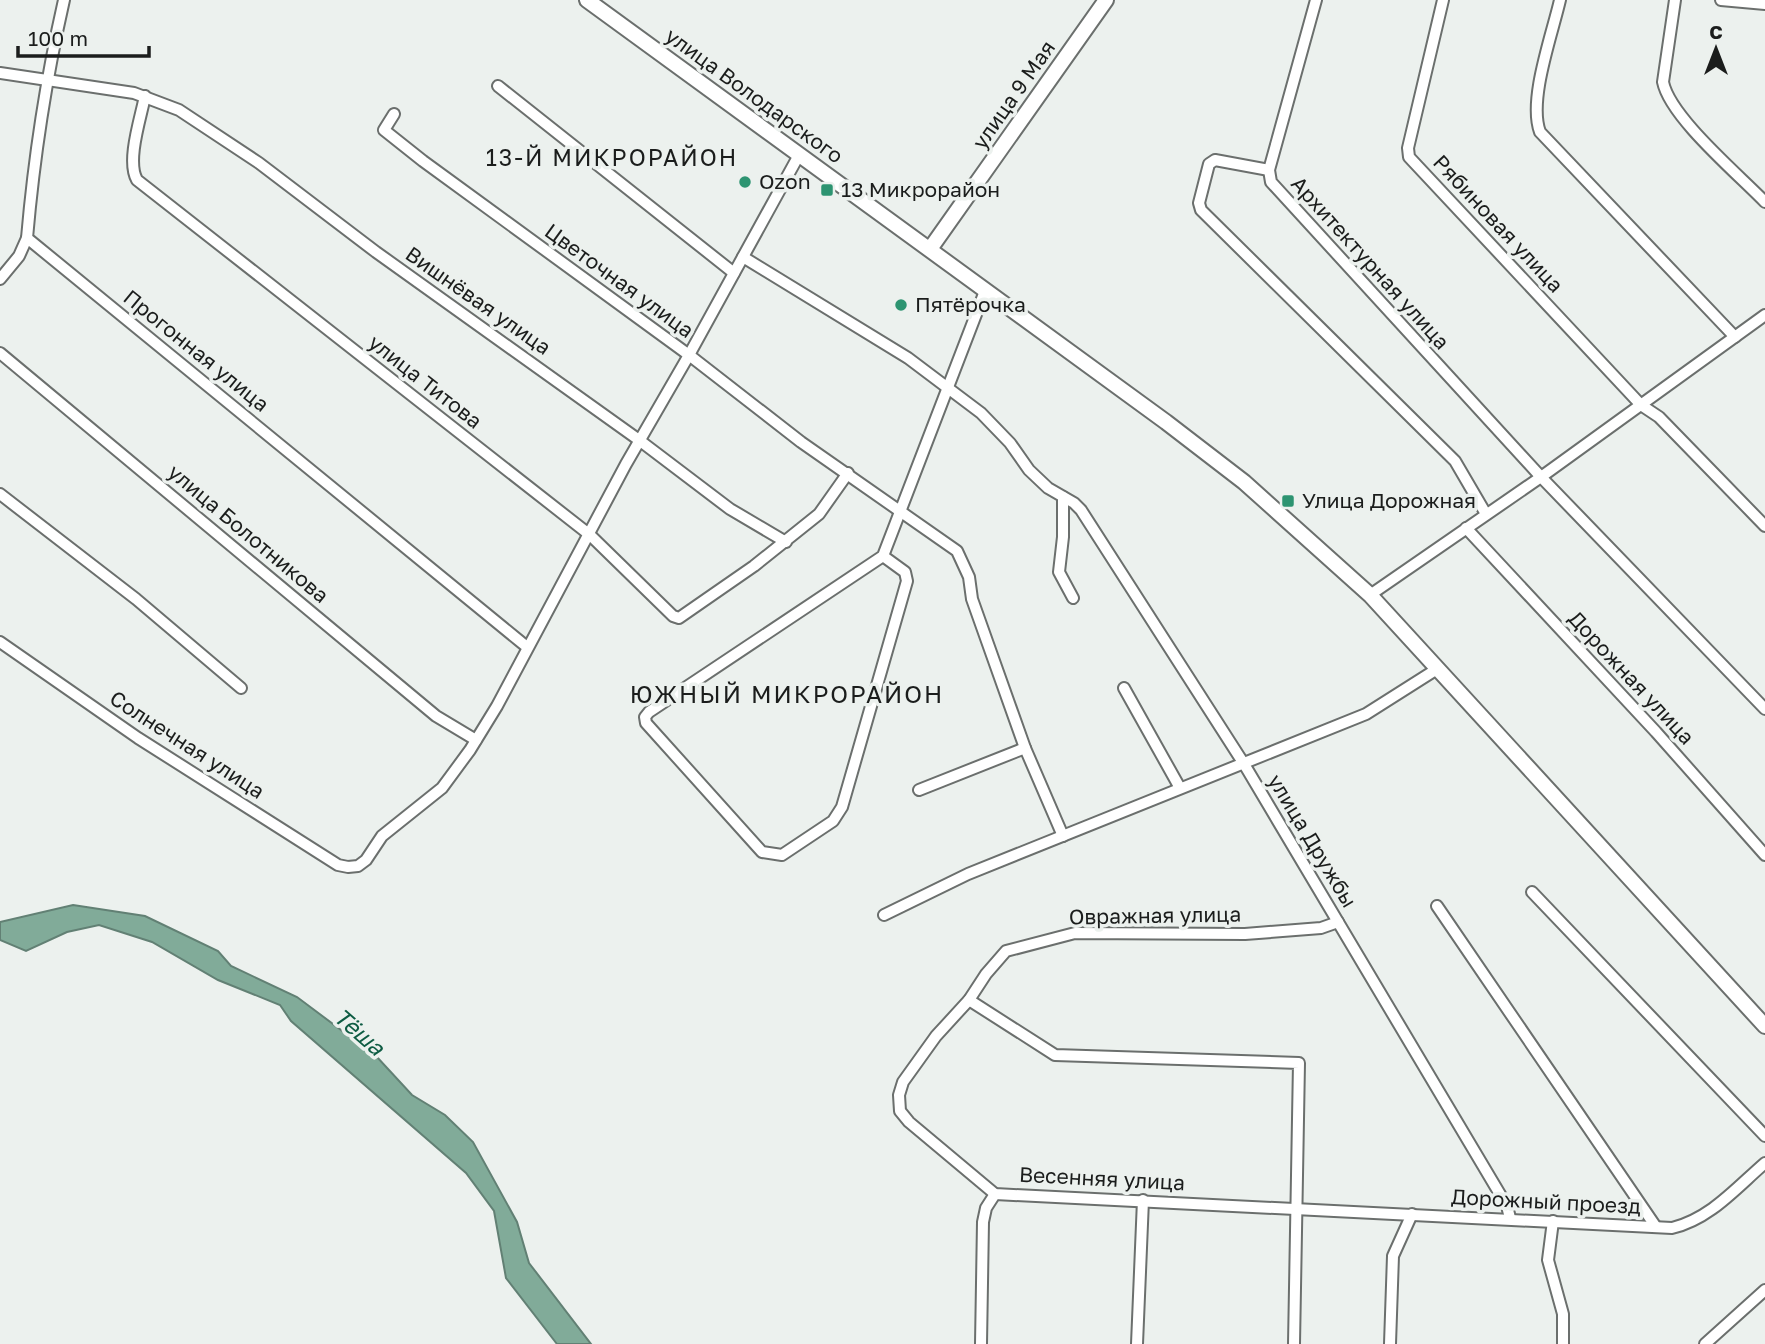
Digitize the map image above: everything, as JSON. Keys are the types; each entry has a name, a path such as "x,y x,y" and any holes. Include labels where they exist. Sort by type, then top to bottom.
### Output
{"main road":[{"name":"улица Володарского","path":"587,0 1166,422 1244,482 1370,595 1765,1026"},
{"name":"улица 9 Мая","path":"930,249 1106,0"}],"street":[{"path":"0,279 19,256 27,238 46,79 64,0"},
{"name":"Архитектурная улица","path":"1316,0 1269,170 1270,182 1541,477 1765,709"},
{"name":"Рябиновая улица","path":"1443,0 1408,148 1409,157 1641,405"},
{"path":"1560,0 1537,99 1536,121 1540,132 1735,337"},
{"path":"1675,0 1663,82 1666,95 1681,117 1765,202"},
{"path":"1721,0 1765,5"},
{"name":"Вишнёвая улица","path":"0,73 145,96 179,110 259,163 376,252 639,440 730,509 786,542"},
{"path":"498,86 734,273"},
{"name":"улица Титова","path":"145,96 133,157 133,170 137,180 590,535 673,615 680,618 786,542"},
{"name":"Цветочная улица","path":"394,114 384,130 689,355 801,442 957,551 969,577 972,599 1025,748 1063,836"},
{"path":"477,740 639,440 799,155"},
{"path":"1269,170 1215,160 1209,164 1199,203 1201,210 1455,461 1486,514"},
{"name":"Прогонная улица","path":"27,238 527,647"},
{"name":"улица Дружбы","path":"743,257 908,358 947,387 981,413 1010,443 1028,470 1081,510 1244,764 1507,1206 1510,1219"},
{"path":"883,556 905,572 907,581 842,807 833,821 782,855 762,852 646,723 645,717 883,556 985,291"},
{"path":"1370,595 1541,477 1765,315"},
{"name":"улица Болотникова","path":"0,353 436,716 477,740"},
{"path":"1641,405 1659,417 1765,526"},
{"path":"786,542 820,514 848,474"},
{"path":"0,494 136,599 241,688"},
{"path":"1063,497 1063,537 1059,572 1073,598"},
{"name":"Дорожная улица","path":"1466,528 1656,732 1765,855"},
{"name":"Солнечная улица","path":"0,642 138,737 338,865 358,866 366,860 382,836 442,788 477,740"},
{"path":"884,915 968,874 1366,714 1437,669"},
{"path":"1124,688 1180,788"},
{"path":"919,790 1025,748"},
{"path":"1532,892 1765,1136"},
{"path":"1437,906 1656,1227"},
{"name":"Овражная улица","path":"900,1111 899,1095 903,1082 936,1035 969,1000 986,974 1006,951 1075,933 1245,934 1321,928 1338,922"},
{"path":"969,1000 1055,1055 1296,1063 1298,1194 1294,1344"},
{"name":"Весенняя улица","path":"900,1111 909,1122 995,1194 1297,1209"},
{"name":"Дорожный проезд","path":"1297,1209 1672,1228 1703,1217 1765,1163"},
{"path":"981,1344 983,1222 986,1208 995,1194"},
{"path":"1137,1344 1143,1200"},
{"path":"1390,1344 1394,1256 1412,1214"},
{"path":"1553,1221 1548,1259 1563,1314 1563,1344"},
{"path":"1705,1344 1765,1290"}],"shaded area":[{"path":"73,905 145,916 218,951 231,966 297,997 377,1057 412,1095 445,1115 473,1142 517,1222 529,1263 591,1344 557,1344 506,1278 494,1211 466,1173 291,1021 280,1005 218,980 152,942 99,925 67,932 26,951 0,940 0,922"}],"place":[{"name":"Ozon","path":"745,182"},
{"name":"13 Микрорайон","path":"827,190"},
{"name":"Пятёрочка","path":"901,305"},
{"name":"Улица Дорожная","path":"1288,501"}],"district":[{"name":"13-Й МИКРОРАЙОН","path":"612,158"},
{"name":"ЮЖНЫЙ МИКРОРАЙОН","path":"787,695"}],"water label":[{"name":"Тёша","path":"359,1032"}]}
